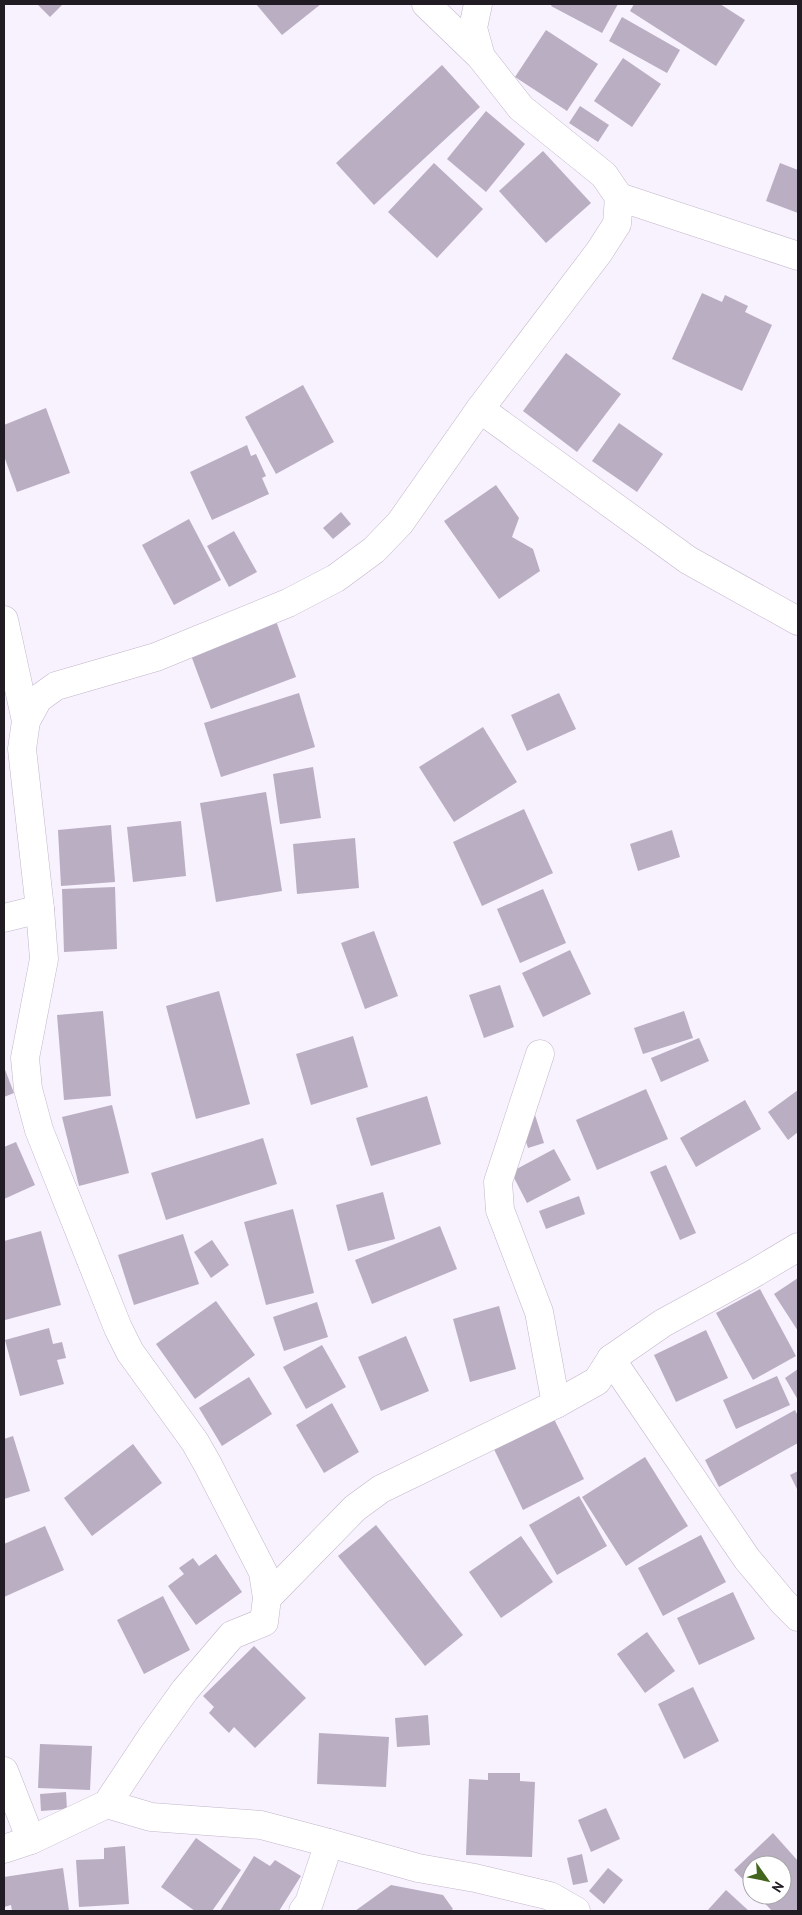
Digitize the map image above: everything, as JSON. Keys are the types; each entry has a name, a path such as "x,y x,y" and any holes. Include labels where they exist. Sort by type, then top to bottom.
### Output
{"street":[{"path":"426,4 481,58 521,108 604,175 619,197 798,256"},
{"path":"478,4 473,28 481,58"},
{"path":"26,721 38,699 56,686 156,657 288,603 336,578 374,550 400,523 480,409 599,252 617,224 619,197"},
{"path":"480,409 688,560 798,621"},
{"path":"4,620 26,721 22,749 44,960 25,1058 28,1089 39,1130 118,1328 130,1352 195,1442 208,1465 263,1572 267,1598 264,1622 232,1636 226,1642 185,1690 106,1804 31,1840 4,1849"},
{"path":"4,918 40,909"},
{"path":"540,1054 498,1182 500,1210 539,1312 556,1404"},
{"path":"267,1598 355,1508 380,1488 556,1404 597,1381 611,1359 663,1323 798,1246"},
{"path":"611,1359 747,1559 798,1617"},
{"path":"4,1771 31,1840"},
{"path":"106,1804 152,1817 260,1826 418,1868 475,1878 550,1896 575,1911"},
{"path":"303,1911 309,1903 329,1843"}],"building":[{"path":"37,4 63,4 50,17"},
{"path":"256,4 321,4 282,35"},
{"path":"552,4 618,4 602,33 551,6"},
{"path":"634,4 720,4 745,20 716,66 630,11"},
{"path":"622,17 680,50 667,73 609,41"},
{"path":"546,30 598,64 567,111 515,77"},
{"path":"623,58 661,84 632,127 594,101"},
{"path":"442,65 480,107 374,205 336,163"},
{"path":"580,106 609,125 598,142 569,123"},
{"path":"486,111 525,144 486,192 447,159"},
{"path":"543,151 591,203 546,243 499,191"},
{"path":"434,163 483,209 437,258 388,212"},
{"path":"780,163 798,170 798,213 766,201"},
{"path":"702,293 722,302 725,295 748,306 745,312 772,325 742,391 672,359"},
{"path":"566,353 621,394 577,452 523,411"},
{"path":"303,385 334,442 276,474 245,417"},
{"path":"46,408 70,473 17,492 4,456 4,425"},
{"path":"619,423 663,454 637,492 592,461"},
{"path":"247,445 251,456 256,454 266,476 262,478 269,494 212,520 190,472"},
{"path":"496,485 519,518 512,537 533,549 540,571 499,599 444,521"},
{"path":"341,512 351,524 333,539 323,528"},
{"path":"189,519 221,580 174,605 142,545"},
{"path":"234,531 257,572 229,587 207,546"},
{"path":"275,618 296,677 211,709 189,650"},
{"path":"299,693 315,747 221,777 204,723"},
{"path":"559,693 576,729 527,751 511,715"},
{"path":"483,727 517,782 454,822 419,767"},
{"path":"313,767 321,818 280,824 273,774"},
{"path":"266,792 282,891 216,902 200,803"},
{"path":"524,809 553,873 482,906 453,842"},
{"path":"181,821 186,876 133,882 127,827"},
{"path":"111,825 115,882 61,886 58,830"},
{"path":"672,830 680,857 638,871 630,844"},
{"path":"355,838 359,888 297,894 293,844"},
{"path":"115,887 117,949 64,952 62,889"},
{"path":"543,889 566,943 520,963 497,909"},
{"path":"374,931 398,996 365,1009 341,943"},
{"path":"570,950 591,994 543,1017 522,973"},
{"path":"500,985 514,1027 484,1038 469,995"},
{"path":"219,991 250,1104 196,1119 166,1006"},
{"path":"103,1011 111,1096 64,1100 57,1015"},
{"path":"684,1011 693,1038 643,1054 634,1028"},
{"path":"353,1036 368,1087 311,1105 296,1054"},
{"path":"699,1038 709,1061 661,1082 651,1058"},
{"path":"4,1067 14,1093 4,1097"},
{"path":"646,1089 668,1139 597,1170 576,1120"},
{"path":"798,1090 798,1132 788,1140 768,1112"},
{"path":"427,1096 441,1144 371,1166 356,1118"},
{"path":"745,1100 761,1129 696,1167 680,1138"},
{"path":"112,1105 129,1173 79,1186 62,1117"},
{"path":"535,1115 544,1143 528,1148 519,1120"},
{"path":"263,1138 277,1184 166,1220 151,1173"},
{"path":"16,1142 35,1185 4,1199 4,1147"},
{"path":"554,1149 571,1180 527,1203 511,1172"},
{"path":"666,1165 696,1233 680,1240 650,1172"},
{"path":"383,1192 395,1239 348,1251 336,1205"},
{"path":"579,1196 585,1214 546,1229 539,1211"},
{"path":"293,1209 314,1293 266,1305 244,1222"},
{"path":"440,1226 457,1269 372,1304 355,1260"},
{"path":"41,1231 61,1305 5,1320 4,1241"},
{"path":"183,1234 199,1284 134,1305 118,1255"},
{"path":"212,1240 229,1265 211,1278 194,1252"},
{"path":"798,1278 798,1331 774,1294"},
{"path":"760,1289 796,1356 753,1380 716,1313"},
{"path":"216,1301 255,1355 195,1399 156,1344"},
{"path":"317,1302 328,1337 284,1351 273,1317"},
{"path":"499,1306 516,1369 470,1382 453,1319"},
{"path":"49,1328 53,1344 62,1342 66,1358 57,1360 64,1384 20,1396 5,1340"},
{"path":"706,1330 728,1378 676,1402 654,1355"},
{"path":"406,1336 429,1391 381,1411 358,1357"},
{"path":"322,1345 346,1387 306,1409 283,1367"},
{"path":"798,1369 798,1400 785,1378"},
{"path":"777,1376 790,1405 736,1429 723,1400"},
{"path":"249,1377 272,1414 222,1446 199,1408"},
{"path":"332,1403 359,1452 324,1473 296,1425"},
{"path":"795,1410 798,1416 798,1443 719,1487 705,1460"},
{"path":"552,1415 584,1479 523,1510 492,1445"},
{"path":"13,1436 30,1491 4,1499 4,1439"},
{"path":"133,1444 162,1483 92,1536 64,1498"},
{"path":"645,1457 688,1526 626,1566 582,1497"},
{"path":"798,1471 798,1491 790,1475"},
{"path":"579,1496 607,1546 557,1575 529,1525"},
{"path":"376,1525 463,1635 425,1666 338,1556"},
{"path":"45,1526 64,1570 4,1597 4,1544"},
{"path":"701,1535 726,1582 663,1616 638,1568"},
{"path":"521,1536 553,1582 501,1618 469,1572"},
{"path":"216,1554 242,1592 196,1625 168,1586 184,1574 179,1568 193,1558 199,1566"},
{"path":"733,1592 755,1639 699,1665 677,1618"},
{"path":"163,1596 190,1650 144,1674 117,1620"},
{"path":"647,1632 675,1671 645,1693 617,1654"},
{"path":"254,1646 306,1698 255,1748 234,1727 229,1733 209,1713 214,1707 203,1696"},
{"path":"693,1687 719,1741 684,1759 658,1704"},
{"path":"428,1715 430,1745 397,1747 395,1718"},
{"path":"319,1733 389,1737 386,1787 317,1784"},
{"path":"40,1744 92,1746 90,1790 38,1788"},
{"path":"488,1773 520,1773 520,1781 535,1782 532,1857 466,1855 469,1779 488,1780"},
{"path":"66,1792 67,1809 41,1811 40,1794"},
{"path":"606,1808 620,1839 591,1852 578,1820"},
{"path":"773,1833 798,1861 798,1911 772,1911 766,1905 792,1905 792,1855 750,1855"},
{"path":"196,1838 241,1870 212,1911 195,1911 161,1887"},
{"path":"125,1846 129,1904 79,1907 76,1860 104,1859 104,1848"},
{"path":"582,1854 588,1882 573,1885 567,1858"},
{"path":"254,1856 270,1866 275,1860 301,1876 279,1911 220,1911"},
{"path":"742,1862 742,1878 734,1870"},
{"path":"63,1868 69,1911 12,1911 11,1905 4,1907 4,1877"},
{"path":"608,1868 623,1880 604,1904 589,1891"},
{"path":"391,1885 443,1895 453,1909 450,1911 355,1911"},
{"path":"726,1890 749,1911 707,1911"}]}
